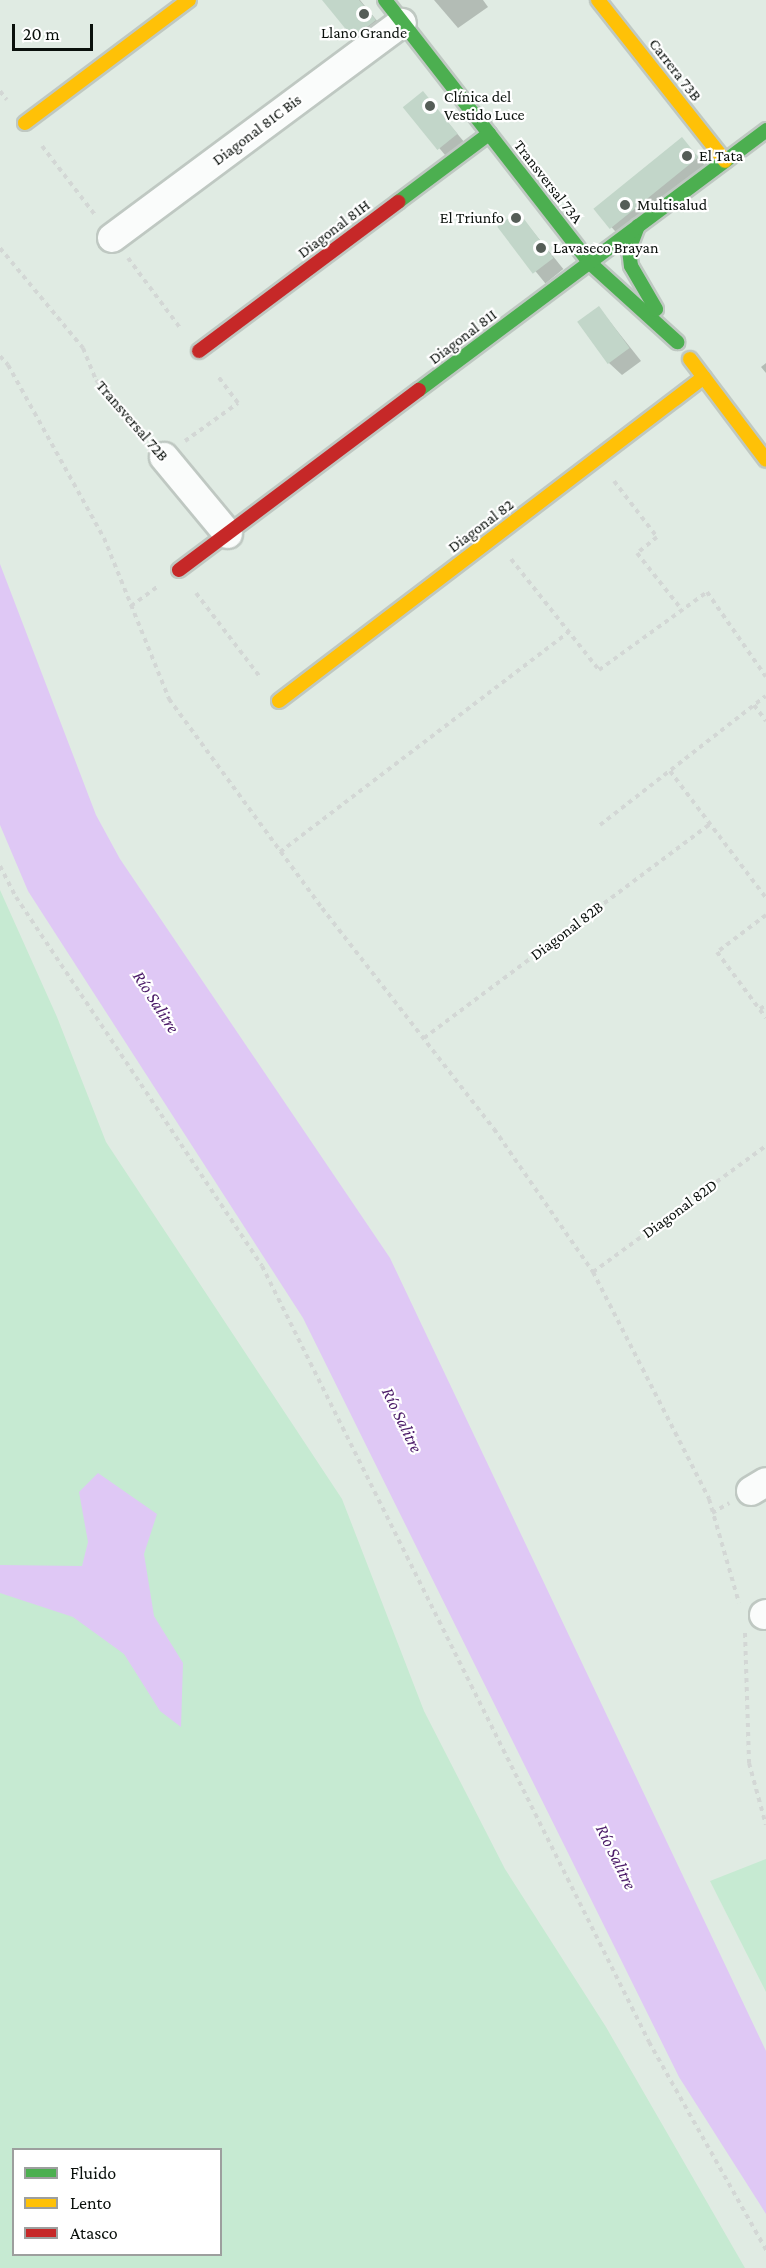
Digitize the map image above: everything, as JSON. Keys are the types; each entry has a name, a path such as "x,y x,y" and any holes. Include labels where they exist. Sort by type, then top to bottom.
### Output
{"street":[{"path":"25,123 189,0"},
{"name":"Transversal 73A","path":"386,0 590,263 677,342"},
{"name":"Carrera 73B","path":"598,0 725,161"},
{"name":"Diagonal 81C Bis","path":"112,238 402,23"},
{"name":"Diagonal 81I","path":"179,570 766,130"},
{"name":"Diagonal 81H","path":"199,351 489,134"},
{"name":"Transversal 73A","path":"638,226 629,250 631,266 677,342 766,460"},
{"name":"Diagonal 82","path":"279,701 704,377"},
{"name":"Transversal 72B","path":"164,457 228,534"}],"path":[{"name":"Transversal 72B","path":"0,248 83,348 96,380 164,457"},
{"path":"0,356 8,365 104,538 169,699 280,852 494,1129 593,1272 708,1499 754,1616 749,1763 766,1826"},
{"path":"164,457 238,403"},
{"path":"597,459 657,537 637,553 682,610"},
{"path":"494,537 600,670 707,592 765,675"},
{"path":"179,570 279,701"},
{"path":"280,852 569,632"},
{"path":"600,825 766,696"},
{"path":"754,705 766,721"},
{"path":"670,771 766,898"},
{"name":"Diagonal 82B","path":"424,1038 710,824"},
{"path":"0,866 16,897 262,1266 649,2042 766,2250"},
{"path":"766,915 717,952 766,1018"},
{"path":"760,1009 766,1005"},
{"name":"Diagonal 82D","path":"593,1272 766,1146"}],"green space":[{"path":"0,890 57,1017 106,1142 342,1499 424,1711 505,1869 606,2027 745,2268 0,2268"},
{"path":"766,1859 766,1992 710,1881"}],"water":[{"name":"Río Salitre","path":"0,564 96,815 120,859 390,1258 766,2051 766,2214 679,2077 303,1318 28,891 0,825"},
{"path":"98,1473 157,1514 144,1554 154,1616 183,1663 181,1727 160,1711 124,1654 73,1617 0,1593 0,1565 82,1566 88,1542 79,1492"}],"building":[{"path":"322,0 359,0 376,20 353,38"},
{"path":"423,91 458,134 437,150 403,107"},
{"path":"682,137 698,157 610,229 593,209"},
{"path":"518,211 554,258 533,274 497,227"},
{"path":"599,306 630,348 608,364 577,322"}],"traffic: fast":[{"path":"385,0 590,263 677,342"},
{"path":"419,390 766,130"},
{"path":"398,202 489,134"},
{"path":"638,226 629,250 631,266 656,309"}],"traffic: slow":[{"path":"25,123 189,0"},
{"path":"598,0 725,161"},
{"path":"690,359 766,460"},
{"path":"279,701 704,377"}],"traffic: jam":[{"path":"199,351 398,202"},
{"path":"179,570 419,390"}],"place":[{"name":"Llano Grande","path":"364,14"},
{"name":"Clínica del Vestido Luce","path":"430,106"},
{"name":"El Tata","path":"687,156"},
{"name":"Multisalud","path":"625,205"},
{"name":"El Triunfo","path":"516,218"},
{"name":"Lavaseco Brayan","path":"541,248"}]}
